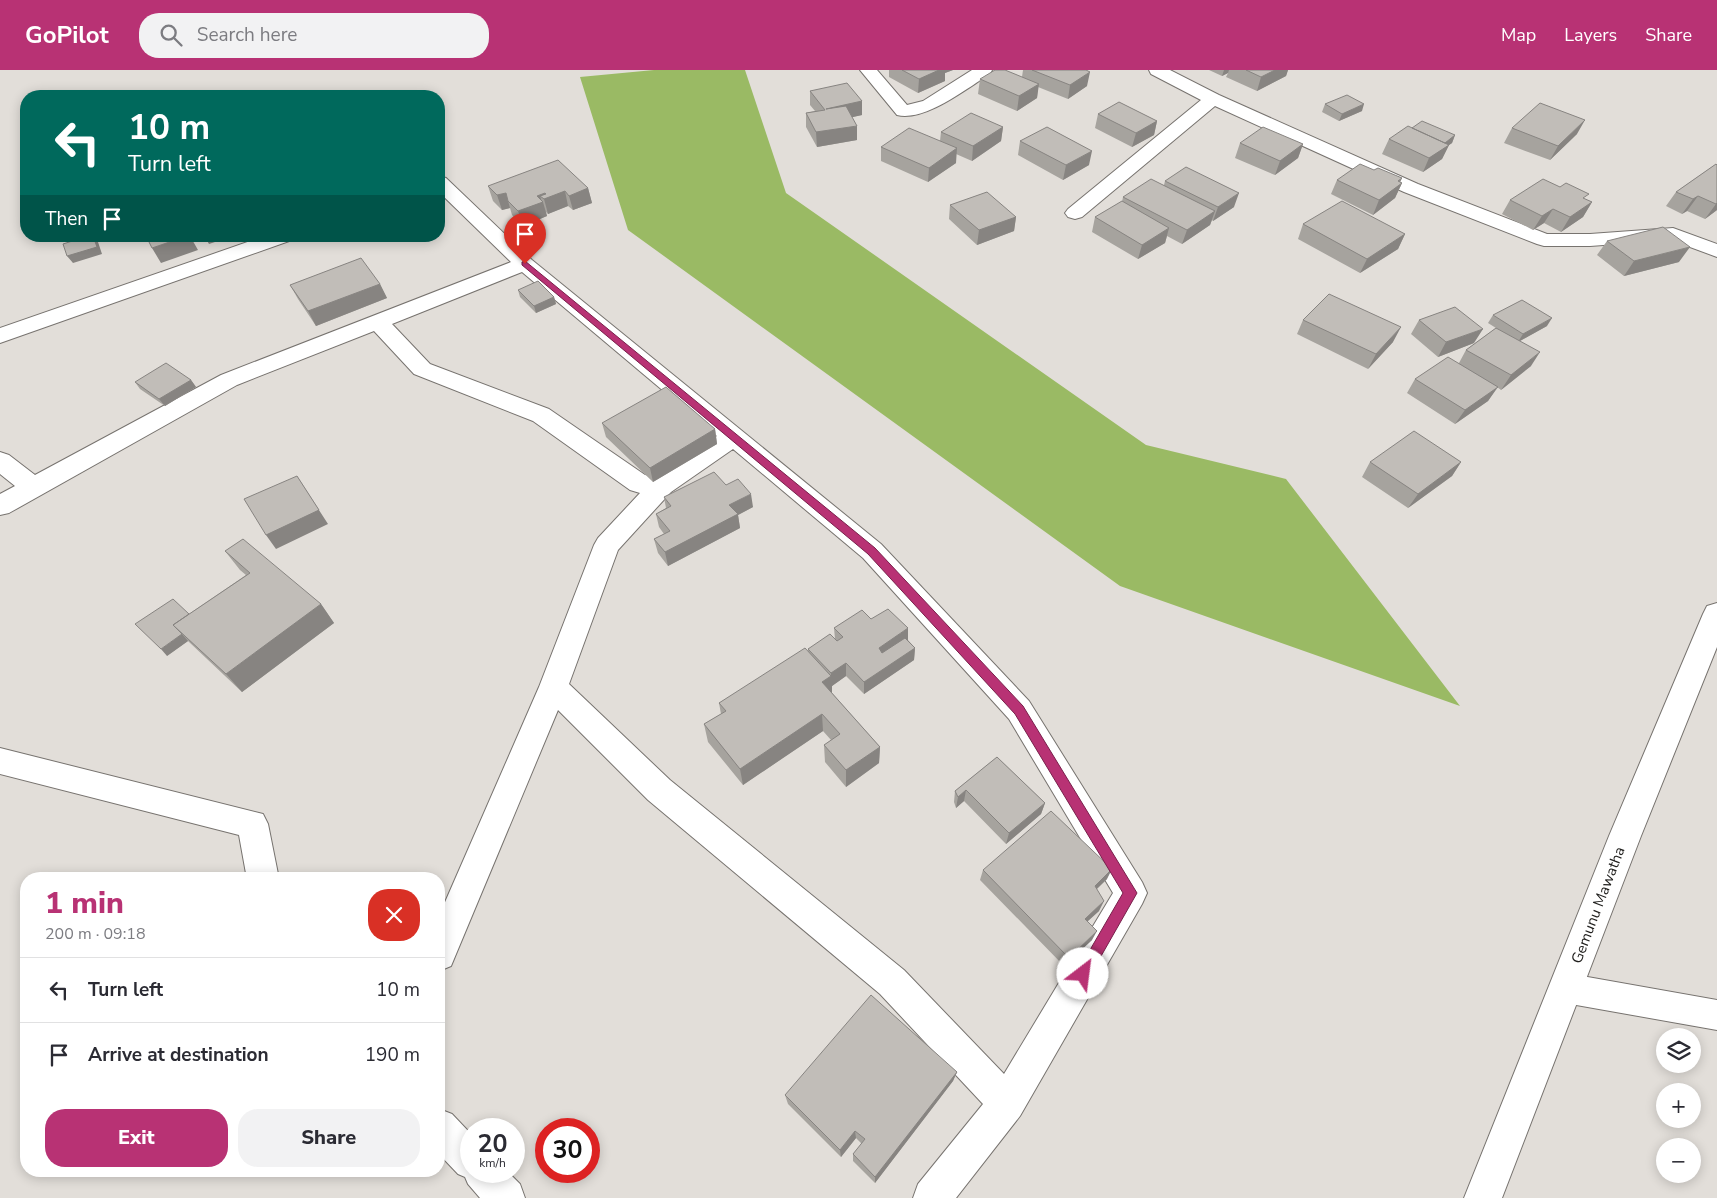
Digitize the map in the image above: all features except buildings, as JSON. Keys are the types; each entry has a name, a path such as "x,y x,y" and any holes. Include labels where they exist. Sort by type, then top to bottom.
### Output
{"street":[{"path":"868,70 903,112 929,105 984,70"},
{"path":"1157,70 1213,99 1411,188 1544,240 1590,240 1674,234 1717,251"},
{"path":"1075,213 1213,99"},
{"path":"445,188 525,264 872,551 1019,710 1131,893 1006,1103 932,1198"},
{"path":"0,336 267,242"},
{"path":"0,506 229,380 525,264"},
{"path":"377,322 422,369 541,415 639,484 662,486"},
{"path":"445,940 553,687 607,545 662,486 734,436"},
{"path":"0,461 33,487"},
{"name":"Gemunu Mawatha","path":"1483,1198 1625,836 1717,614"},
{"path":"553,687 659,790 892,982 1006,1103"},
{"path":"0,761 252,824 262,872"},
{"path":"445,1133 460,1149"},
{"path":"492,1183 506,1198"}],"lane":[{"path":"1566,988 1717,1015"}],"green space":[{"path":"654,70 745,70 786,193 1146,445 1286,479 1460,706 1120,586 628,230 580,77"}],"route":[{"path":"525,264 872,551 1019,710 1131,893 1083,974"}]}
